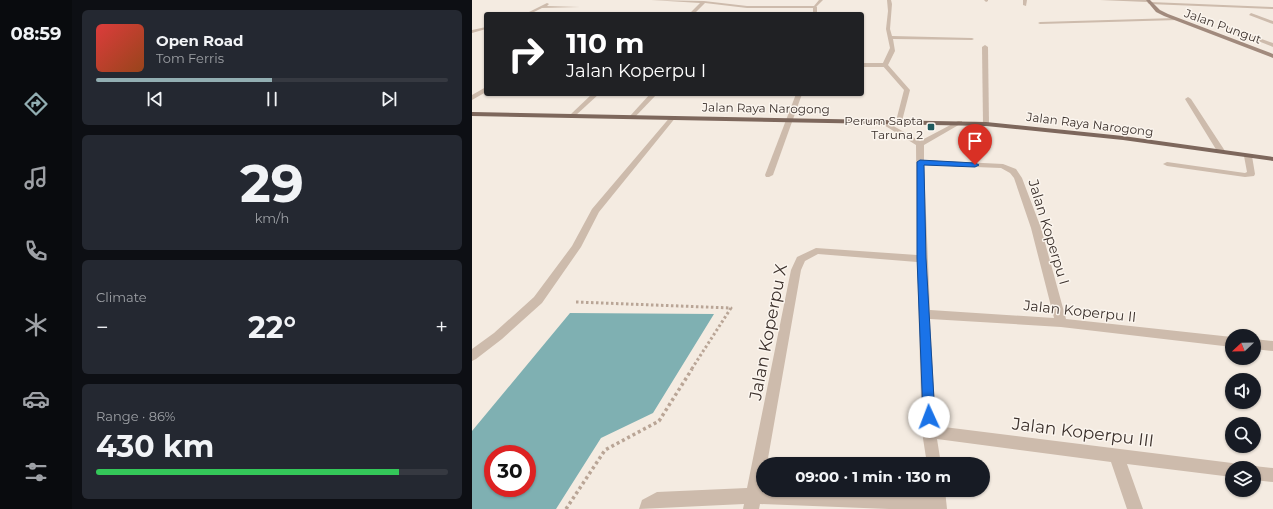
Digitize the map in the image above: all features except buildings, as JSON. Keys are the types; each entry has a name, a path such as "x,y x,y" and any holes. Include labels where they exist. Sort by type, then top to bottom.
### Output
{"main road":[{"name":"Jalan Raya Narogong","path":"472,114 960,122 1123,138 1221,151 1273,160"}],"street":[{"path":"531,12 555,0"},
{"path":"653,0 704,2 742,6 815,7"},
{"path":"815,12 815,7 821,0"},
{"path":"886,66 892,52 891,37 888,30 891,6 890,0"},
{"path":"1102,0 1273,8"},
{"name":"Jalan Pungut","path":"1148,1 1158,11 1176,19 1272,55"},
{"path":"693,12 704,2"},
{"path":"541,7 578,7"},
{"path":"1251,14 1273,23"},
{"path":"1040,22 1176,19"},
{"path":"1222,25 1273,45"},
{"path":"472,32 484,29"},
{"path":"891,37 972,39"},
{"path":"985,47 986,124"},
{"path":"864,65 886,66 907,90 898,121"},
{"path":"472,98 484,90"},
{"path":"573,115 594,96"},
{"path":"632,116 652,96"},
{"path":"769,175 789,119 799,96"},
{"path":"1188,99 1221,151"},
{"path":"472,356 498,336 538,300 576,246 595,211 673,117"},
{"path":"881,120 920,144"},
{"path":"920,144 960,122"},
{"path":"920,144 922,258 929,432 933,457"},
{"path":"1167,164 1245,175 1251,174 1248,156"},
{"name":"Jalan Koperpu I","path":"920,162 1003,166 1013,171 1018,178 1036,228 1061,322"},
{"name":"Jalan Koperpu X","path":"752,502 796,270 800,259 816,251 922,258"},
{"name":"Jalan Koperpu II","path":"925,314 1061,322 1225,341"},
{"path":"1261,345 1273,346"},
{"name":"Jalan Koperpu III","path":"929,432 1225,469"},
{"path":"1116,455 1135,509"},
{"path":"1261,474 1273,475"},
{"path":"647,509 648,506 657,500 752,502 939,501"}],"path":[{"path":"566,509 605,450 659,421 731,308 576,302"}],"water":[{"path":"570,313 714,314 653,413 601,438 556,509 472,509 472,431"}],"place":[{"name":"Perum Sapta Taruna 2","path":"931,127"}],"route":[{"path":"929,417 922,258 920,162 975,165"}]}
